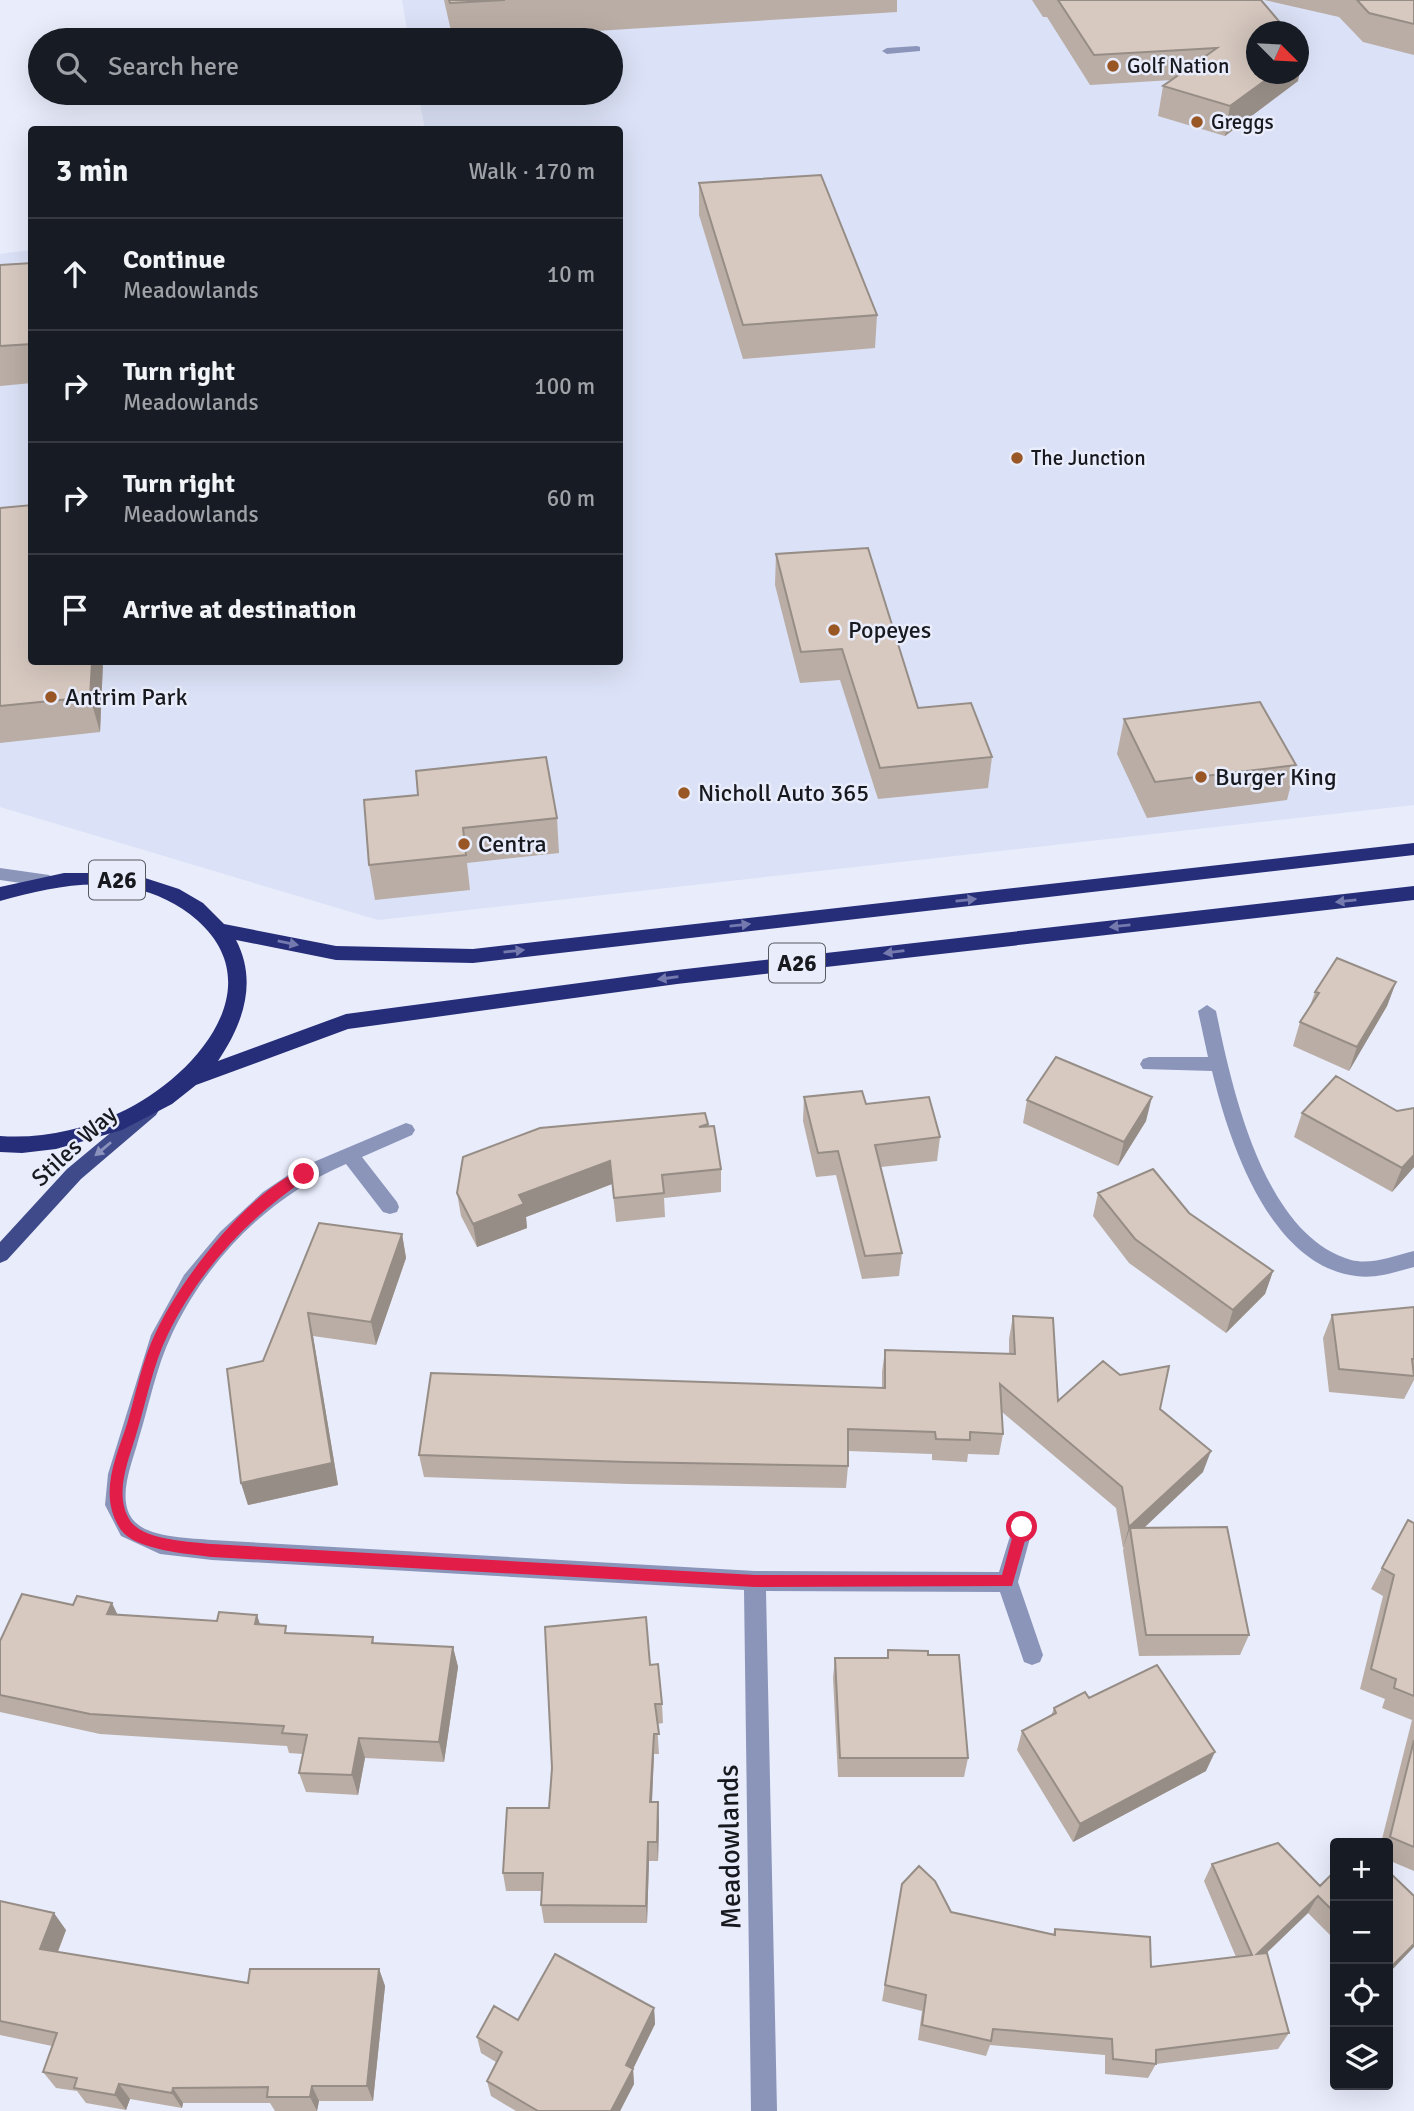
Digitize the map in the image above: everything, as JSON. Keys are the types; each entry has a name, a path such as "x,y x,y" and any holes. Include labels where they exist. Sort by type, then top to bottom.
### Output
{"highway":[{"name":"A26","path":"221,930 336,953 473,956 1414,849"},
{"name":"A26","path":"0,894 49,881 105,878 156,887 194,905 221,930 237,966 236,1007 217,1048 191,1079 155,1105 109,1127 58,1141 0,1144"},
{"name":"A26","path":"191,1079 346,1022 677,977 1414,893"}],"main road":[{"name":"Stiles Way","path":"0,1255 74,1174 155,1105"}],"street":[{"path":"887,51 917,49"},
{"path":"0,874 49,881"},
{"path":"1208,1011 1217,1065 1238,1135 1277,1213 1294,1236 1325,1259 1350,1268 1382,1267 1414,1259"},
{"path":"1149,1064 1217,1065"},
{"path":"406,1130 304,1174 270,1197 227,1237 191,1281 161,1335 118,1474 115,1505 128,1529 160,1544 212,1550 755,1581 1007,1582"},
{"path":"350,1155 390,1207"},
{"path":"1022,1527 1007,1582 1032,1655"},
{"name":"Meadowlands","path":"755,1581 764,2111"}],"shaded area":[{"name":"The Junction","path":"402,0 1414,0 1414,805 378,920 0,807 0,254 28,250 28,665 623,665 623,126 424,126 420,105 623,105 623,28 407,28"}],"building":[{"path":"449,0 505,0 450,3"},
{"path":"1058,0 1261,0 1279,21 1246,21 1246,84 1260,84 1230,106 1163,86 1217,48 1094,55"},
{"path":"1357,0 1414,0 1414,24 1369,13"},
{"path":"821,175 877,315 743,325 699,183"},
{"path":"28,263 28,344 0,346 0,265"},
{"path":"28,505 28,665 92,665 90,697 0,706 0,508"},
{"path":"868,548 918,708 971,703 992,757 880,768 842,649 801,652 776,554"},
{"path":"1260,702 1296,765 1155,782 1124,719"},
{"path":"546,757 557,818 463,828 466,855 369,865 364,800 418,795 416,771"},
{"path":"1337,958 1396,982 1357,1047 1300,1022"},
{"path":"1056,1057 1152,1097 1124,1142 1027,1100"},
{"path":"1336,1076 1397,1111 1414,1108 1414,1155 1402,1168 1302,1113"},
{"path":"862,1091 866,1104 929,1097 940,1137 875,1145 902,1253 865,1256 838,1151 818,1153 804,1097"},
{"path":"705,1113 708,1124 699,1127 714,1126 721,1169 662,1175 664,1193 614,1198 610,1161 519,1195 524,1204 473,1224 457,1193 463,1157 540,1128"},
{"path":"1153,1169 1189,1213 1273,1271 1233,1310 1135,1239 1098,1193"},
{"path":"319,1223 402,1234 371,1322 308,1313 332,1463 241,1483 227,1369 263,1361"},
{"path":"1414,1307 1414,1376 1339,1369 1332,1315"},
{"path":"1013,1316 1053,1318 1058,1401 1103,1361 1120,1375 1169,1366 1160,1409 1211,1451 1129,1527 1122,1487 1000,1384 1003,1434 970,1432 970,1440 936,1439 935,1432 848,1429 848,1466 419,1455 431,1373 885,1388 885,1350 1015,1354"},
{"path":"1408,1520 1414,1523 1414,1696 1394,1688 1396,1679 1371,1669 1394,1575 1382,1568"},
{"path":"1227,1527 1249,1635 1146,1635 1130,1528"},
{"path":"22,1594 73,1605 77,1596 112,1603 107,1614 217,1621 219,1612 257,1615 255,1624 286,1626 285,1633 373,1637 372,1643 453,1647 439,1742 359,1738 352,1775 299,1773 307,1735 282,1733 284,1726 90,1714 0,1695 0,1641"},
{"path":"646,1617 650,1665 658,1664 662,1704 655,1704 659,1734 654,1734 650,1802 658,1802 657,1842 648,1842 646,1906 541,1905 543,1873 503,1873 507,1808 549,1808 552,1768 545,1627"},
{"path":"888,1650 928,1651 928,1655 959,1655 968,1758 840,1758 835,1658 888,1658"},
{"path":"1157,1665 1215,1752 1080,1824 1022,1731 1056,1713 1054,1708 1085,1692 1089,1698"},
{"path":"1414,1740 1414,1847 1390,1837"},
{"path":"1278,1843 1320,1886 1330,1876 1330,1908 1318,1896 1257,1954 1267,1953 1289,2033 1156,2050 1156,2064 1113,2059 1112,2039 993,2029 991,2041 922,2025 926,1995 885,1985 902,1884 919,1866 935,1881 951,1912 1055,1935 1055,1929 1150,1937 1151,1967 1252,1955 1212,1864"},
{"path":"1393,1876 1414,1896 1414,1944 1393,1965"},
{"path":"0,1901 54,1913 40,1949 248,1983 250,1969 379,1969 367,2086 312,2086 310,2097 267,2097 268,2087 173,2088 172,2093 119,2084 115,2095 74,2088 77,2078 43,2072 57,2033 0,2021"},
{"path":"555,1954 654,2008 626,2065 633,2069 611,2111 538,2111 487,2081 502,2052 477,2037 494,2006 518,2020"}],"place":[{"name":"Golf Nation","path":"1113,66"},
{"name":"Greggs","path":"1197,122"},
{"name":"The Junction","path":"1017,458"},
{"name":"Popeyes","path":"834,630"},
{"name":"Antrim Park","path":"51,697"},
{"name":"Burger King","path":"1201,777"},
{"name":"Nicholl Auto 365","path":"684,793"},
{"name":"Centra","path":"464,844"}],"route":[{"path":"304,1174 270,1197 227,1237 191,1281 161,1335 118,1474 115,1505 128,1529 160,1544 212,1550 755,1581 1007,1582 1022,1527"}]}
